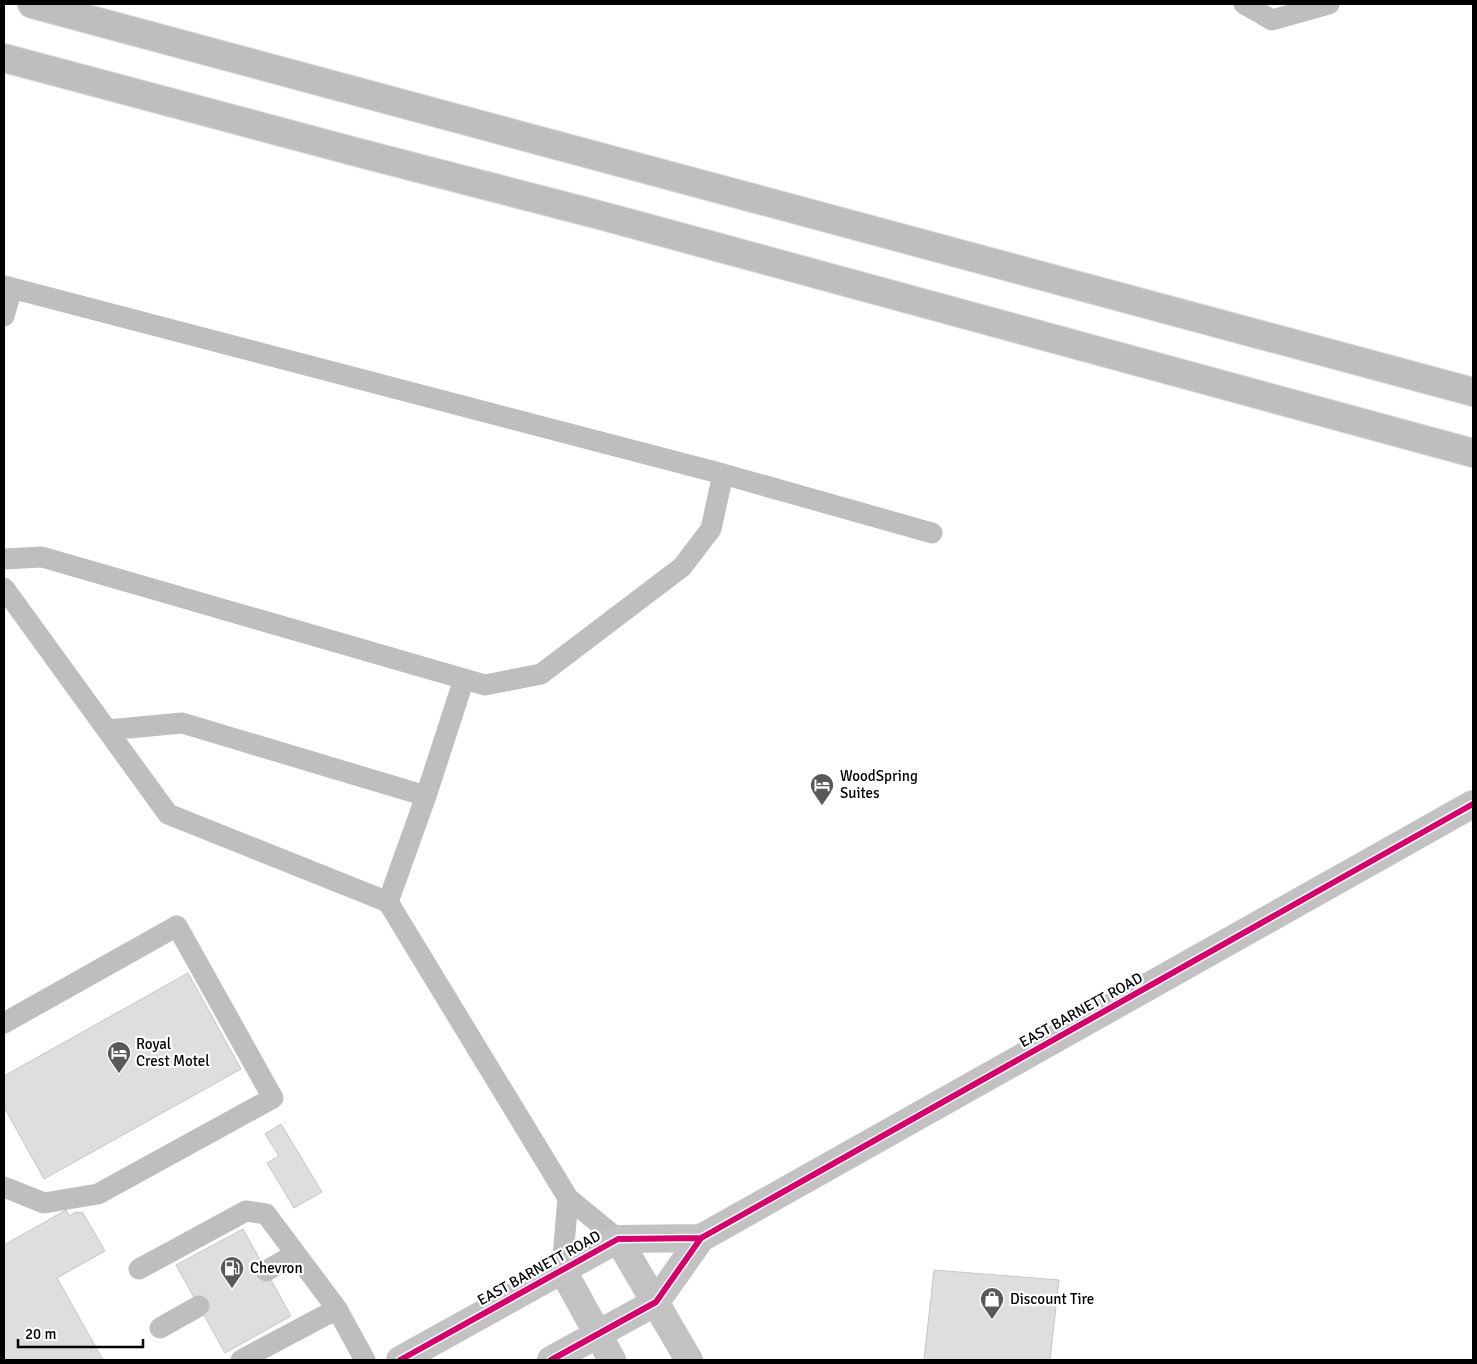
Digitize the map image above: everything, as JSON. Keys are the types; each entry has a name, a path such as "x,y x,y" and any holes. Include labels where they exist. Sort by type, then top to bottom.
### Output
{"highway":[{"path":"32,4 1473,392"},
{"path":"4,58 622,221 1473,453"}],"main road":[{"name":"EAST BARNETT ROAD","path":"551,1360 656,1302 701,1238 1473,804"},
{"name":"EAST BARNETT ROAD","path":"400,1360 618,1238 701,1238"},
{"path":"618,1238 689,1360"},
{"path":"562,1270 612,1360"}],"lane":[{"path":"1244,4 1272,20 1329,4"},
{"path":"4,316 8,287 723,474 932,533"},
{"path":"4,559 42,556 485,686 541,674 682,567 711,529 723,474"},
{"path":"4,588 168,814 388,902 568,1198 618,1238"},
{"path":"388,902 426,796 464,679"},
{"path":"107,730 182,723 426,796"},
{"path":"4,1023 178,926 273,1098 98,1194 44,1203 4,1186"},
{"path":"562,1270 568,1198"},
{"path":"139,1270 246,1210 266,1214 336,1309 365,1360"},
{"path":"266,1271 296,1254"},
{"path":"160,1328 199,1306"},
{"path":"241,1360 336,1309"}],"building":[{"name":"Royal Crest Motel","path":"188,973 241,1069 44,1179 4,1107 4,1076"},
{"path":"281,1124 322,1192 294,1208 267,1163 279,1156 265,1134"},
{"path":"66,1210 69,1216 76,1212 83,1213 105,1251 57,1278 103,1360 4,1360 4,1245"},
{"name":"Chevron","path":"243,1229 291,1316 225,1353 176,1265"},
{"name":"Discount Tire","path":"934,1270 1059,1280 1050,1360 924,1360"}],"cycle path":[{"path":"551,1360 656,1302 701,1238 1473,804"},
{"path":"400,1360 618,1239 701,1238"}],"place":[{"name":"WoodSpring Suites","path":"822,806"},
{"name":"Royal Crest Motel","path":"119,1074"},
{"name":"Chevron","path":"232,1289"},
{"name":"Discount Tire","path":"992,1320"}]}
